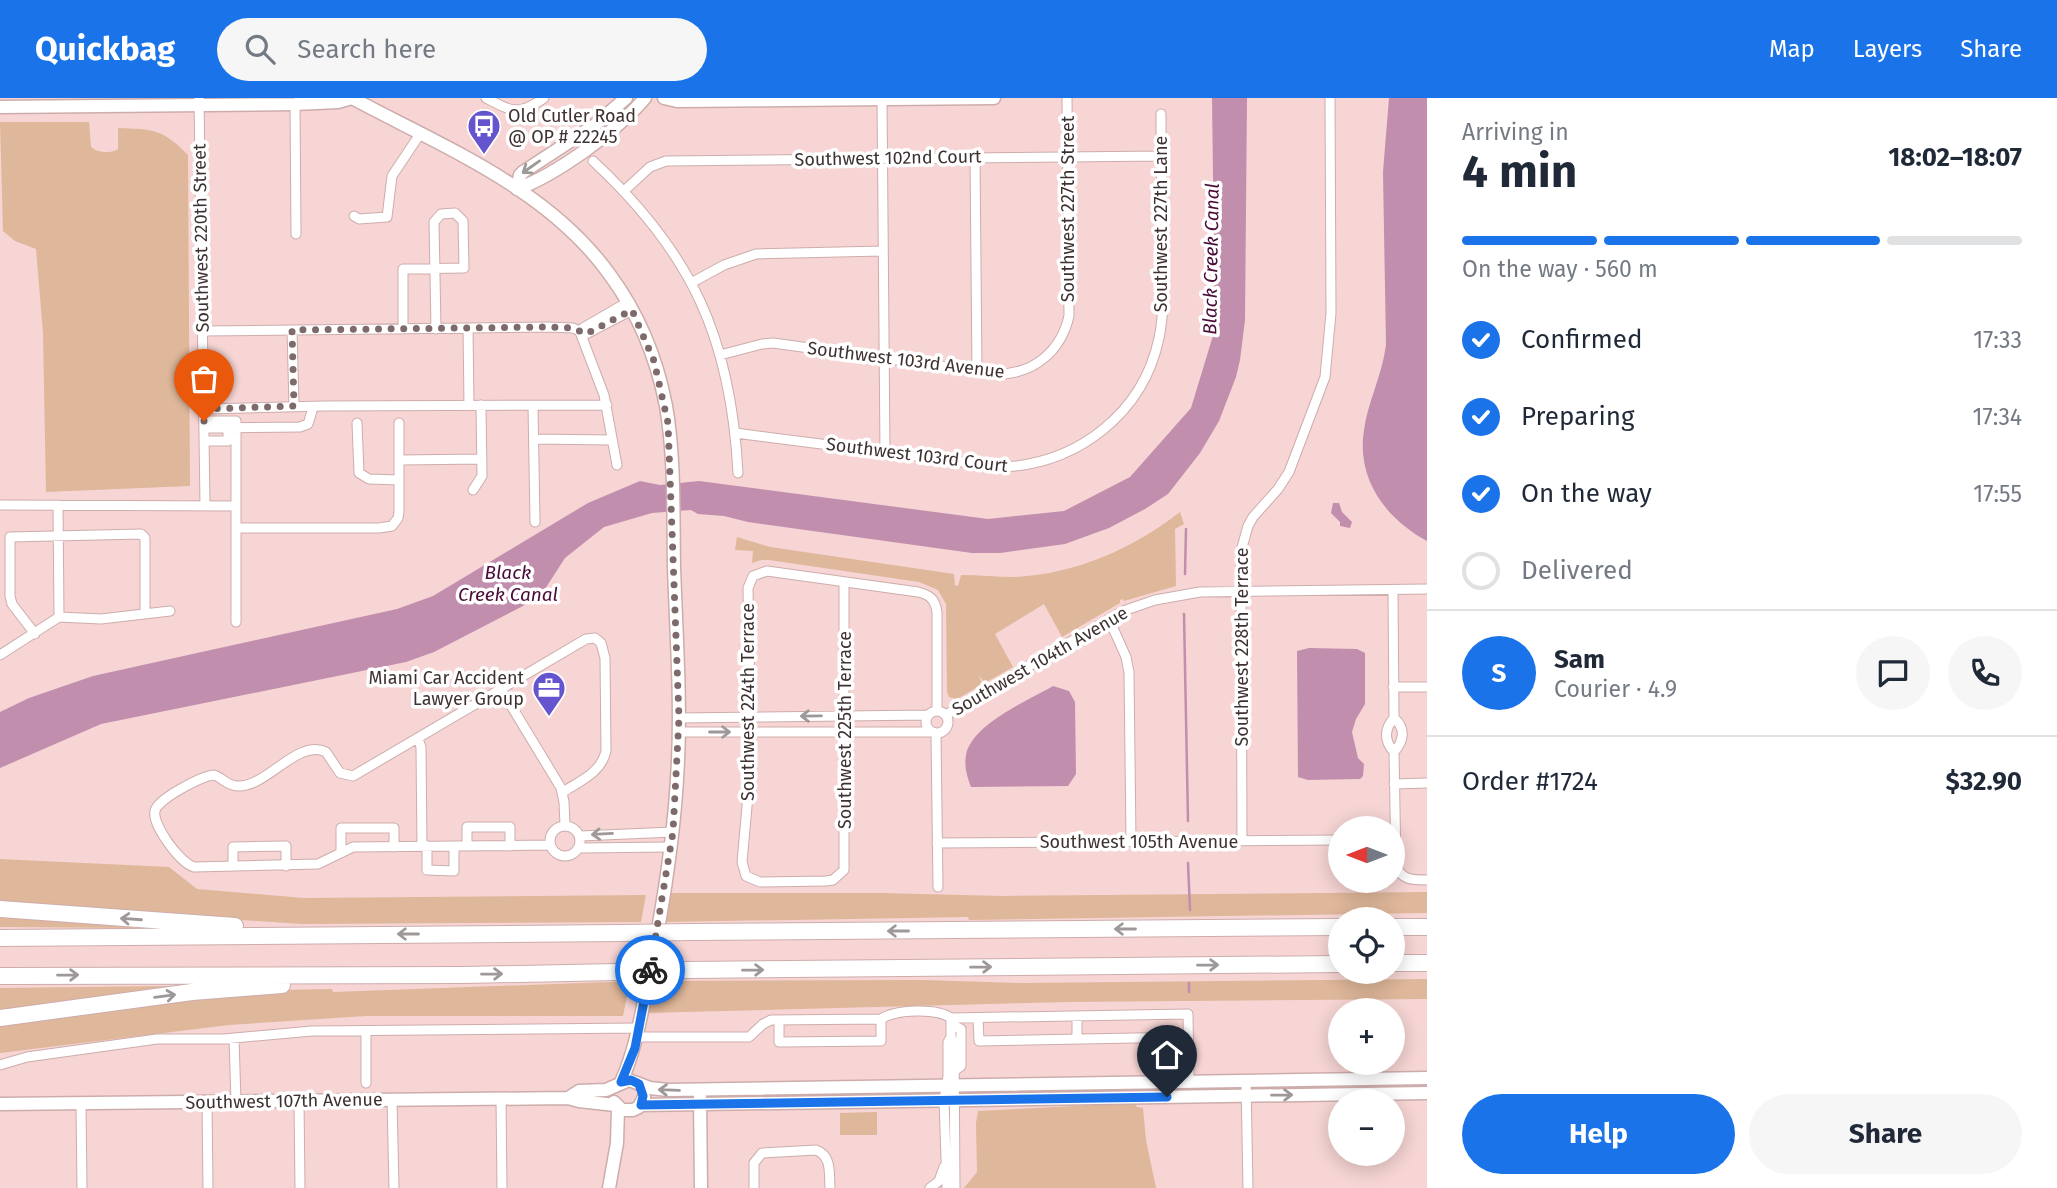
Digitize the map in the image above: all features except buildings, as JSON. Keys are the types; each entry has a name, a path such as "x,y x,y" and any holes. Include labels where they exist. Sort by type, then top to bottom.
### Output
{"highway":[{"path":"0,909 236,926 255,928 271,935"},
{"path":"0,938 1328,927"},
{"path":"1405,927 1427,927"},
{"path":"1405,963 1427,963"},
{"path":"0,976 464,975 685,970 1328,964"},
{"path":"0,1018 231,988 464,975"}],"street":[{"path":"0,107 96,103 295,104 338,102 352,98 517,189 554,216 586,244 610,274 630,306 659,377 668,423 672,475 679,732 673,832 654,949 637,1038 613,1095 617,1107 617,1143 609,1188"},
{"path":"486,98 513,111 523,110 544,98"},
{"path":"517,189 523,172 595,125 626,98"},
{"path":"517,189 535,183 608,134 645,98"},
{"path":"664,98 677,101 994,98"},
{"name":"Southwest 227th Street","path":"1067,98 1068,320"},
{"name":"Southwest 228th Terrace","path":"1242,841 1241,551 1253,517 1289,472 1326,372 1331,313 1330,98"},
{"path":"882,99 885,452"},
{"name":"Southwest 220th Street","path":"199,102 205,501"},
{"path":"295,104 296,234"},
{"name":"Southwest 227th Lane","path":"1160,335 1163,289 1161,114"},
{"path":"354,216 359,219 387,217 392,176 420,134"},
{"name":"Southwest 102nd Court","path":"624,191 650,167 666,161 1161,156"},
{"path":"975,158 977,372"},
{"path":"593,161 624,191 665,238 709,321 729,390 738,473"},
{"path":"403,329 402,269 435,268 464,268 463,221 455,213 441,214 435,219 435,268 436,329"},
{"path":"691,283 731,262 756,254 883,251"},
{"path":"203,331 573,328 586,334 630,306"},
{"name":"Southwest 103rd Avenue","path":"720,355 769,343 977,372 1008,373 1033,366 1054,349 1068,320"},
{"path":"468,328 469,405"},
{"path":"292,330 294,406"},
{"path":"580,332 607,405 617,465"},
{"name":"Southwest 103rd Court","path":"735,433 996,467 1034,463 1063,454 1097,435 1126,407 1148,372 1160,335"},
{"path":"473,490 482,476 481,405"},
{"path":"204,409 294,406 607,405"},
{"path":"533,406 535,522"},
{"path":"204,424 304,427 311,421 312,411"},
{"path":"357,423 359,473 369,479 399,480"},
{"path":"236,528 392,526 398,518 399,423"},
{"path":"204,441 228,441 234,425"},
{"path":"234,425 236,622"},
{"path":"534,439 611,440"},
{"path":"399,460 482,459"},
{"path":"0,505 236,502"},
{"path":"58,505 59,617"},
{"path":"34,634 12,604 8,541 10,537 141,534 145,538 145,614"},
{"name":"Southwest 224th Terrace","path":"744,873 742,862 749,804 751,732 748,588 755,574 767,571 844,582"},
{"path":"844,582 918,592 931,597 935,602 937,714 926,724 934,733 937,887"},
{"name":"Southwest 225th Terrace","path":"744,873 749,879 760,883 826,881 839,876 844,870 844,582"},
{"name":"Southwest 104th Avenue","path":"679,718 937,714 1140,604 1178,595 1427,589"},
{"path":"1393,590 1394,719 1388,726 1386,735 1394,752 1394,816"},
{"path":"0,654 59,617 101,619 170,611"},
{"path":"1109,620 1126,657 1129,672 1131,842"},
{"path":"550,845 353,847 318,864 194,867 186,864 155,818 156,807 168,797 210,775 233,786 249,785 311,749 326,752 340,773 353,776 586,639 595,638 601,643 605,657 607,745 604,759 596,771 563,792"},
{"path":"1394,687 1427,687"},
{"path":"501,689 563,792 565,825"},
{"path":"679,732 934,733 947,727 948,720 937,714"},
{"path":"1394,719 1403,733 1401,744 1394,752"},
{"path":"418,739 421,747 426,870 454,871 454,846"},
{"path":"1394,784 1427,783"},
{"path":"579,849 580,836 574,828 565,825 553,831 550,845 556,853 566,857 579,849 671,847"},
{"path":"467,846 467,827 510,827 510,846"},
{"path":"341,853 341,828 394,828 394,847"},
{"path":"580,836 673,832"},
{"path":"629,833 629,847"},
{"name":"Southwest 105th Avenue","path":"937,844 1328,840"},
{"path":"233,866 233,847 286,846 286,866"},
{"path":"1405,877 1427,880"},
{"path":"0,1065 27,1057 141,1041 366,1031 637,1038 749,1037 767,1021 881,1019 897,1012 940,1012 961,1028 961,1066 954,1071"},
{"path":"951,1021 978,1018 1188,1014 1189,1083"},
{"path":"1077,1016 1077,1040"},
{"path":"978,1018 979,1041 1188,1037"},
{"path":"779,1020 779,1042 871,1042 881,1041 881,1019"},
{"path":"950,1187 946,1158 949,1093 954,1071 951,1021"},
{"path":"366,1031 366,1083"},
{"path":"950,1187 955,1176 947,1042 951,1037"},
{"path":"234,1038 236,1102"},
{"path":"617,1143 643,1096 638,1083 637,1038"},
{"path":"568,1098 617,1107 625,1111 637,1107 1189,1083 1427,1078"},
{"path":"568,1098 579,1091 603,1091 629,1080 658,1089 700,1090 1247,1096 1427,1093"},
{"path":"1247,1082 1248,1188"},
{"path":"700,1090 701,1188"},
{"path":"501,1098 502,1188"},
{"name":"Southwest 107th Avenue","path":"0,1104 568,1098"},
{"path":"392,1100 394,1188"},
{"path":"299,1101 300,1188"},
{"path":"207,1102 208,1188"},
{"path":"81,1104 82,1188"},
{"path":"754,1188 753,1166 760,1154 767,1151 816,1150 825,1155 829,1167 830,1188"},
{"path":"930,1188 939,1181 946,1158"}],"shaded area":[{"path":"0,122 89,122 91,147 104,152 118,149 118,128 149,130 164,135 188,155 190,486 46,492 43,333 36,249 15,241 3,231"},
{"path":"1180,512 1184,524 1175,529 1176,586 1120,600 1120,603 1062,637 1044,604 995,634 1013,667 985,683 978,675 983,684 957,699 949,697 947,692 946,604 938,590 919,582 769,560 752,563 753,551 735,550 737,537 770,547 954,574 955,585 958,586 961,575 1015,577 1060,571 1081,565 1123,548"},
{"path":"0,859 169,867 197,889 304,898 646,895 641,922 302,924 0,904"},
{"path":"1427,892 1427,913 1405,913 1405,907 1328,907 1328,915 664,922 670,893 1002,896"},
{"path":"0,911 132,924 132,928 0,927"},
{"path":"1405,979 1427,979 1427,999 1068,1002 646,1013 653,981 923,980 1022,983 1328,980 1328,984 1405,984"},
{"path":"630,982 623,1016 366,1016 229,1025 0,1053 0,1023 276,990 332,989 333,992"},
{"path":"167,986 170,989 0,1016 0,988"},
{"path":"1134,1103 1143,1108 1146,1140 1156,1188 964,1188 977,1172 978,1111"},
{"path":"877,1112 877,1135 840,1135 840,1113"}],"water":[{"name":"Black Creek Canal","path":"1212,98 1247,98 1245,320 1240,360 1219,421 1200,453 1168,494 1145,509 1109,528 1065,544 1000,553 972,553 748,522 724,516 698,514 691,510 652,513 604,527 565,558 545,589 523,606 434,652 406,662 101,724 0,768 0,712 29,698 93,676 397,609 433,596 588,503 640,481 660,485 699,481 988,519 1064,511 1130,477 1191,408 1215,329"},
{"path":"1389,98 1427,98 1427,541 1399,521 1377,496 1365,465 1363,448 1366,419 1386,345 1383,172"},
{"path":"1333,503 1339,503 1342,512 1352,522 1350,528 1340,526 1340,522 1331,513"},
{"path":"1309,648 1357,649 1365,653 1365,704 1352,732 1358,758 1364,764 1363,776 1360,779 1308,780 1298,777 1297,651"},
{"path":"1053,686 1069,691 1075,702 1076,774 1068,786 971,787 966,772 966,755 978,733 1002,714"}],"waterway":[{"path":"1185,574 1186,529"},
{"path":"1184,614 1188,821"},
{"path":"1188,863 1190,910"},
{"path":"1189,983 1189,992"}],"way so far":[{"path":"204,421 204,409 294,406 292,330 547,327 573,328 586,334 632,310 654,361 668,423 679,718 673,832 650,970"}],"place":[{"name":"Old Cutler Road @ OP # 22245","path":"484,156"},
{"name":"Miami Car Accident Lawyer Group","path":"549,718"}],"route":[{"path":"650,970 635,1048 621,1082 631,1080 639,1084 643,1096 641,1105 1167,1097"}]}
